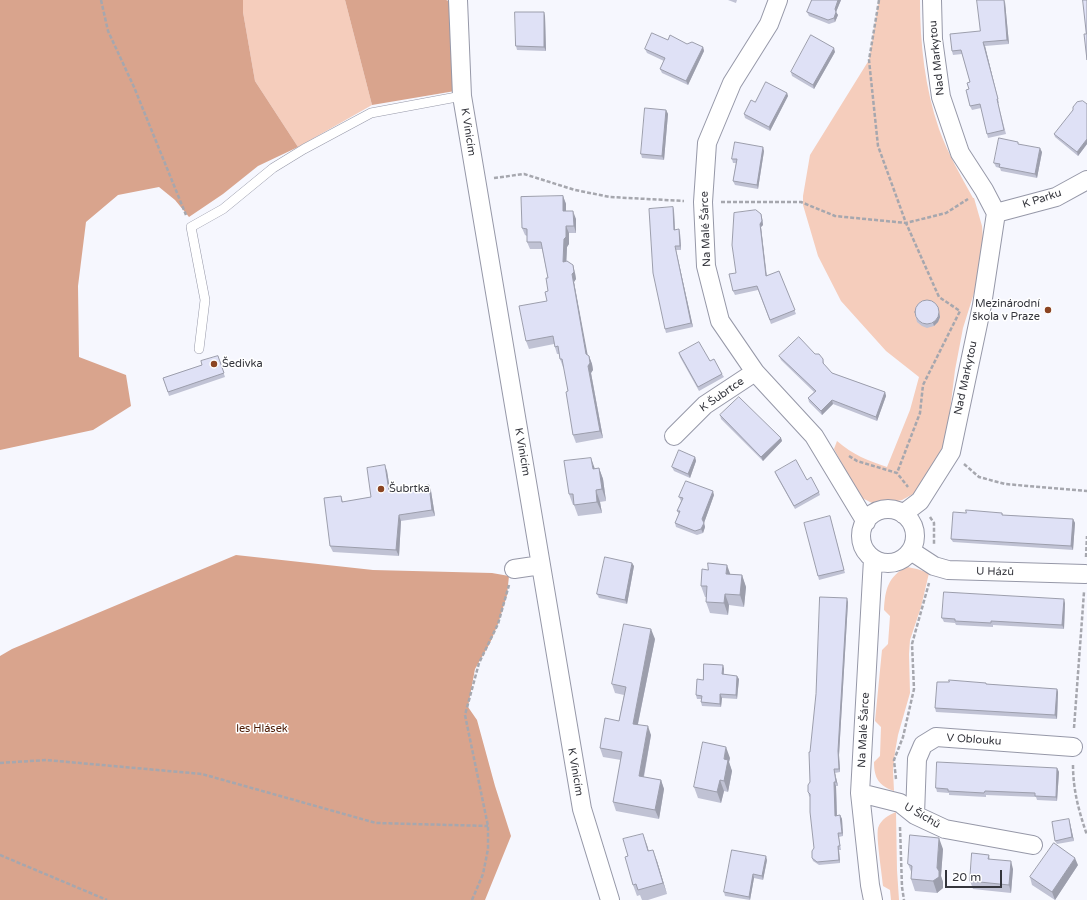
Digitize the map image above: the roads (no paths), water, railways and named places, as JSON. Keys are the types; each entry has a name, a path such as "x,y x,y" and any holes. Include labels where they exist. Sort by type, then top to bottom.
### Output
{"street":[{"name":"K Vinicím","path":"458,0 462,96 582,809 610,900"},
{"name":"Na Malé Šárce","path":"778,0 769,24 732,83 707,143 704,202 706,266 720,321 755,372 814,436 866,522"},
{"name":"Nad Markytou","path":"903,514 920,501 951,452 982,304 996,213 984,190 960,153 941,97 933,39 932,0"},
{"name":"K Parku","path":"996,213 1056,197 1087,180"},
{"name":"K Šubrtce","path":"674,436 705,405 755,372"},
{"path":"891,510 903,514 914,527 915,535 914,544 906,558 890,564 881,563 867,554 861,538 862,530 871,515 878,511 891,510"},
{"name":"U Házů","path":"911,551 934,566 948,570 1085,574"},
{"name":"Na Malé Šárce","path":"873,900 860,793 874,559"},
{"path":"514,569 541,565"},
{"name":"V Oblouku","path":"915,815 917,759 923,745 936,738 1073,747"},
{"name":"U Šíchů","path":"860,793 900,803 915,815 945,829 1033,845"}],"lane":[{"path":"199,349 205,300 190,227 223,208 273,168 304,148 371,112 462,96"}],"place":[{"name":"Mezinárodní škola v Praze","path":"1048,310"},
{"name":"Šedivka","path":"214,364"},
{"name":"Šubrtka","path":"381,489"}],"park label":[{"name":"les Hlásek","path":"262,729"}]}
